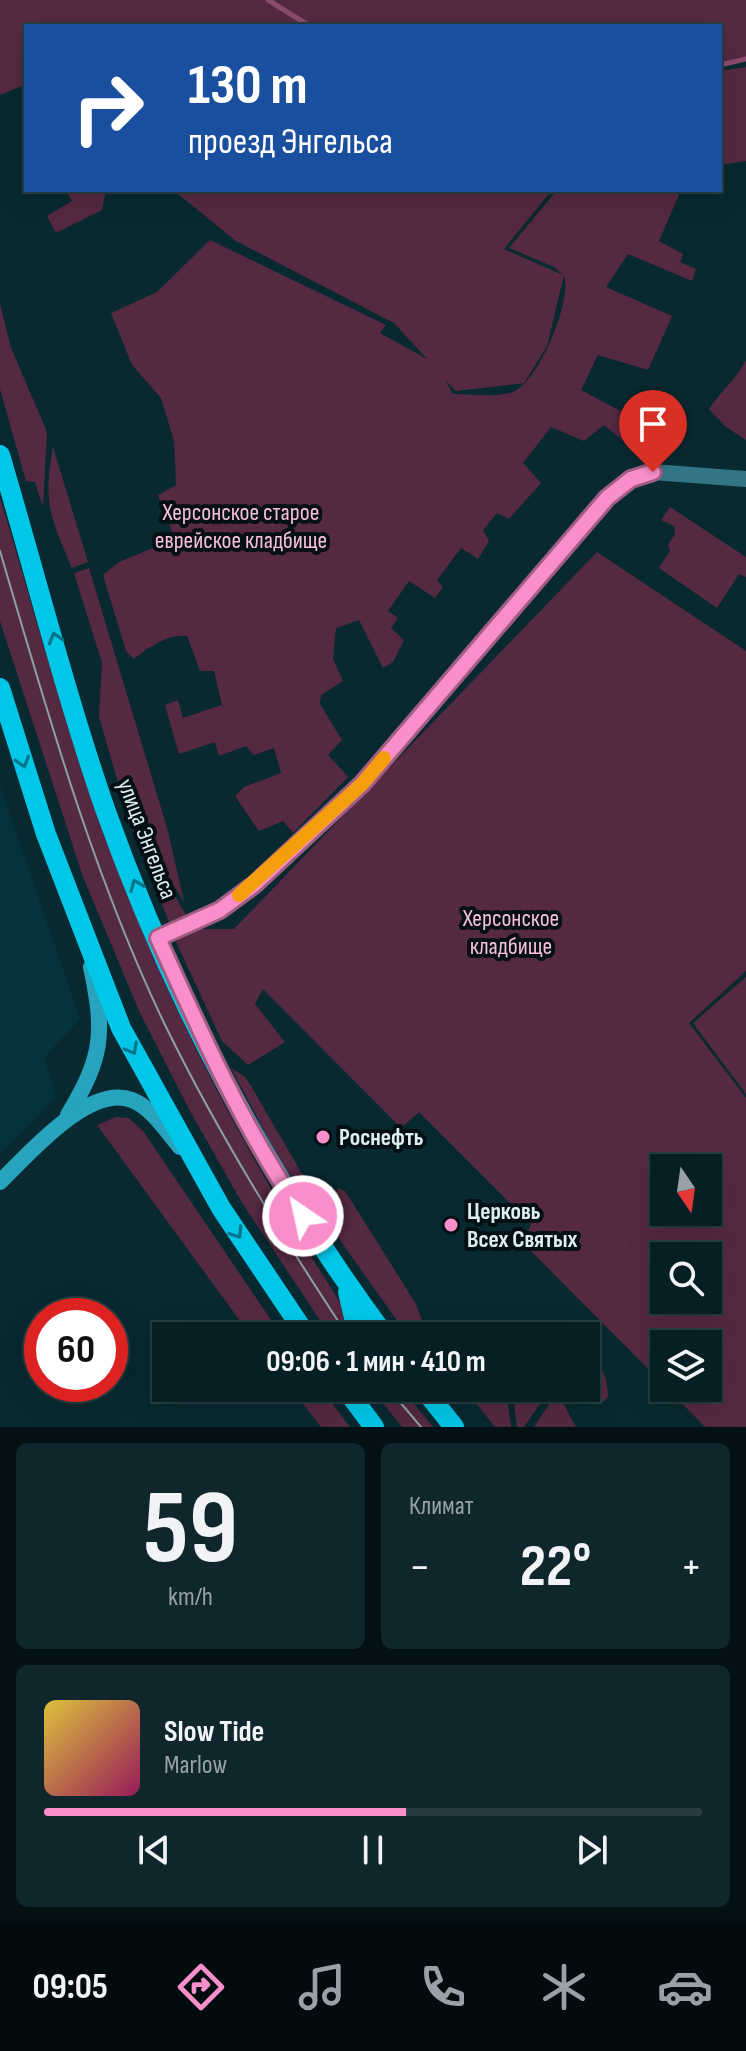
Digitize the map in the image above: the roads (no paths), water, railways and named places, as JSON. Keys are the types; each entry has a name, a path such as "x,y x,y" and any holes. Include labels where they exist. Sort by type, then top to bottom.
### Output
{"main road":[{"name":"улица Энгельса","path":"0,455 105,809 158,938 208,1049 269,1166 375,1322"},
{"path":"0,688 92,969 101,1032 91,1075 63,1123"},
{"path":"79,926 121,1028 197,1167 296,1322"},
{"path":"0,1182 63,1123 85,1107 121,1097 134,1100 161,1124 197,1167"},
{"path":"342,1275 355,1322"},
{"path":"289,1312 303,1322"},
{"path":"355,1402 374,1427"},
{"path":"358,1402 361,1410"},
{"path":"434,1402 454,1427"}],"street":[{"path":"158,938 220,910 255,884 362,784 607,498 631,479 653,472 746,479"}],"waterway":[{"path":"268,0 307,24"},
{"path":"722,65 746,59"}],"tram line":[{"path":"0,551 73,792 140,970 186,1067 229,1146 339,1322"},
{"path":"400,1402 421,1427"}],"place":[{"name":"Роснефть","path":"323,1137"},
{"name":"Церковь Всех Святых","path":"451,1225"}],"park label":[{"name":"Херсонское старое еврейское кладбище","path":"241,526"},
{"name":"Херсонское кладбище","path":"511,932"}]}
